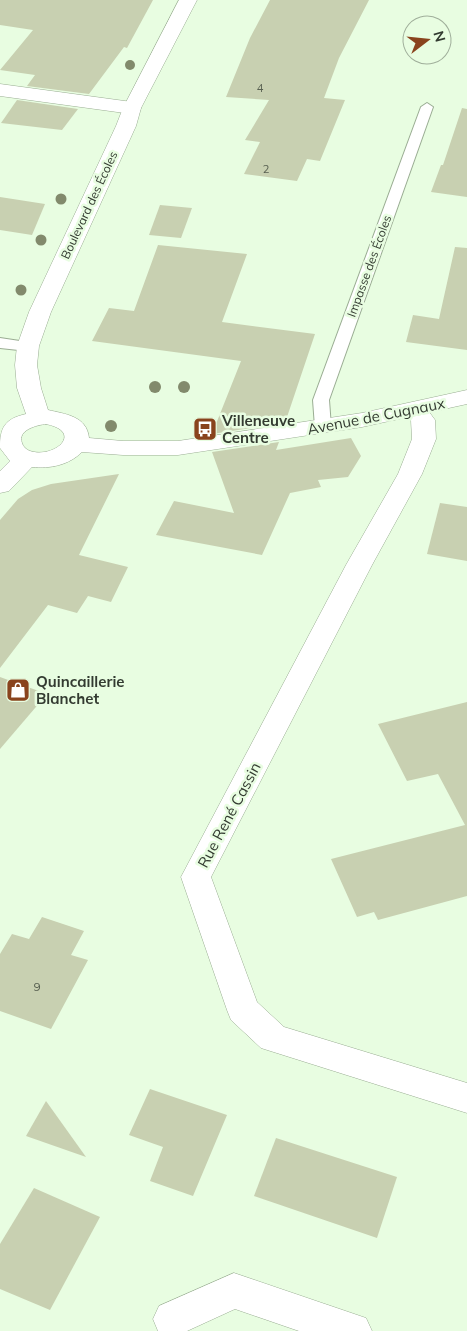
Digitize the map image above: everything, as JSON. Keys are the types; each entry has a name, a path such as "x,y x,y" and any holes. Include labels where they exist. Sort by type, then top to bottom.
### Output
{"street":[{"name":"Boulevard des Écoles","path":"39,418 29,388 26,365 28,346 40,312 126,126 132,108 188,0"},
{"path":"0,90 132,108"},
{"name":"Avenue de Cugnaux","path":"77,444 123,448 178,448 323,427 416,410 467,397"},
{"name":"Rue René Cassin","path":"416,410 423,420 424,439 410,474 196,876 243,1010 272,1038 467,1098"},
{"path":"39,418 60,419 71,424 78,433 77,444 68,453 52,459 27,458 20,456 11,448 8,439 18,425 39,418"},
{"path":"0,485 27,458"},
{"path":"172,1319 234,1291 353,1331"}],"lane":[{"name":"Impasse des Écoles","path":"323,427 321,400 427,108"},
{"path":"0,343 28,346"}],"building":[{"path":"0,0 153,0 127,48 124,47 89,94 27,86 35,75 0,70 33,30 0,25"},
{"path":"270,0 369,0 339,58 324,98 345,100 320,161 307,159 297,181 244,174 260,142 245,140 269,100 226,97 250,38"},
{"path":"17,100 78,109 62,130 1,123"},
{"path":"462,108 467,109 467,197 431,192 441,165 443,165"},
{"path":"0,197 45,204 32,235 0,230"},
{"path":"160,205 192,208 181,238 149,235"},
{"path":"158,245 247,254 222,322 315,334 285,423 212,434 241,361 92,341 109,308 134,311"},
{"path":"455,247 467,248 467,350 406,342 413,315 439,319"},
{"path":"351,438 361,456 348,477 318,480 321,487 290,493 262,555 156,535 174,501 234,513 212,452 279,442 276,450"},
{"path":"119,474 79,555 128,567 111,602 88,596 77,613 48,605 0,668 0,520 18,499 32,490 51,484"},
{"path":"440,503 467,507 467,561 427,554"},
{"path":"0,677 47,694 0,749"},
{"path":"467,702 467,896 378,920 374,912 357,917 331,859 465,825 438,774 407,781 378,724"},
{"path":"42,917 84,931 71,955 88,960 51,1029 0,1011 0,954 12,934 29,939"},
{"path":"150,1089 227,1115 193,1196 150,1181 163,1147 129,1135"},
{"path":"46,1101 86,1157 26,1136"},
{"path":"276,1138 397,1177 377,1238 254,1196"},
{"path":"34,1188 100,1217 50,1310 0,1289 0,1244"}],"place":[{"name":"Villeneuve Centre","path":"205,429"},
{"name":"Quincaillerie Blanchet","path":"18,690"}]}
